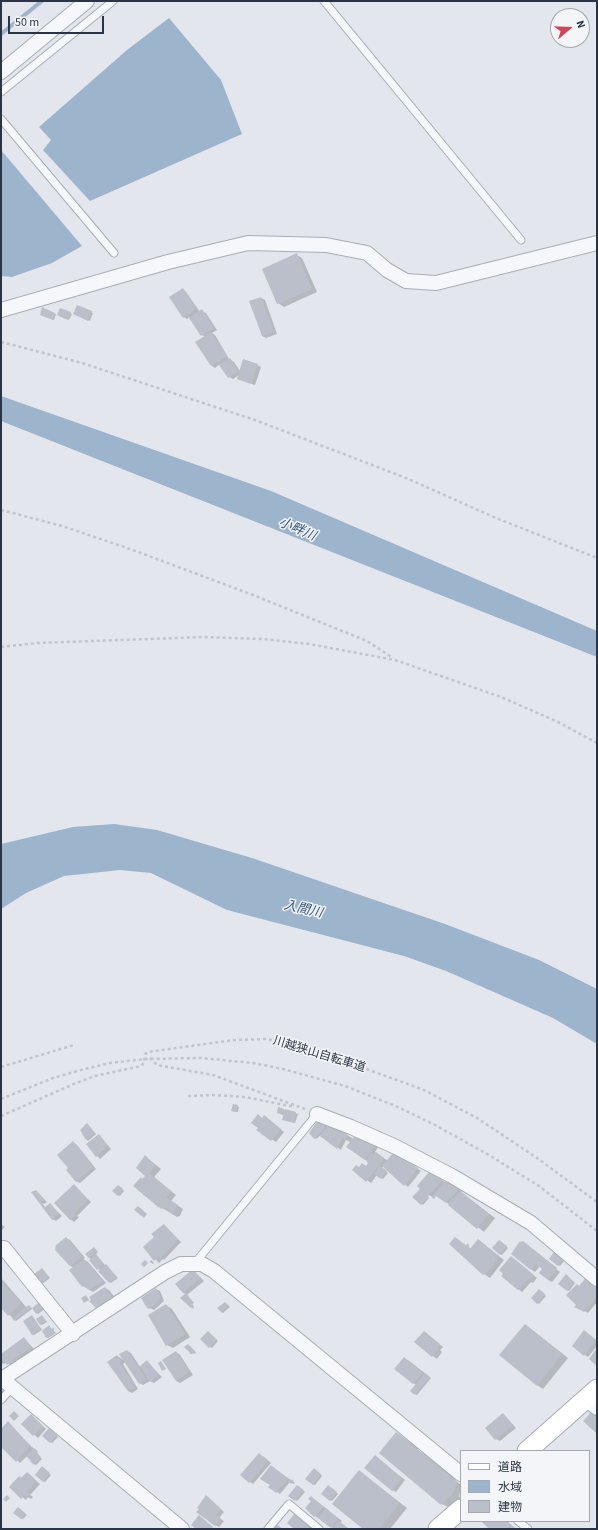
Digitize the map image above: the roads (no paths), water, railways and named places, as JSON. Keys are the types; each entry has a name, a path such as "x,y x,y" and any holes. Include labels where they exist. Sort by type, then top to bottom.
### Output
{"street":[{"path":"1,72 87,1"},
{"path":"1,310 168,262 248,243 326,245 367,253 386,270 406,281 436,283 597,243"},
{"path":"317,1114 389,1144 452,1176 531,1223 597,1279"},
{"path":"4,1248 73,1334"},
{"path":"182,1529 5,1381 166,1272 181,1264 202,1264 214,1271 460,1473"},
{"path":"528,1450 593,1398"},
{"path":"438,1529 460,1510"}],"lane":[{"path":"1,92 113,1"},
{"path":"324,1 521,240"},
{"path":"1,119 114,253"},
{"path":"195,1264 317,1114"},
{"path":"1,1400 5,1381"},
{"path":"268,1529 289,1504 319,1529"},
{"path":"519,1522 528,1529"}],"water":[{"path":"169,18 221,80 242,134 90,201 43,150 51,140 39,127 127,50"},
{"path":"1,150 82,246 52,263 12,277 1,276"},
{"name":"小畔川","path":"1,396 271,491 597,631 597,657 1,421"},
{"name":"入間川","path":"114,824 157,830 252,858 445,924 539,960 597,989 597,1044 553,1018 446,971 404,956 227,910 151,873 120,870 64,876 26,893 1,909 1,844 73,827"}],"waterway":[{"path":"1,34 42,1"}]}
